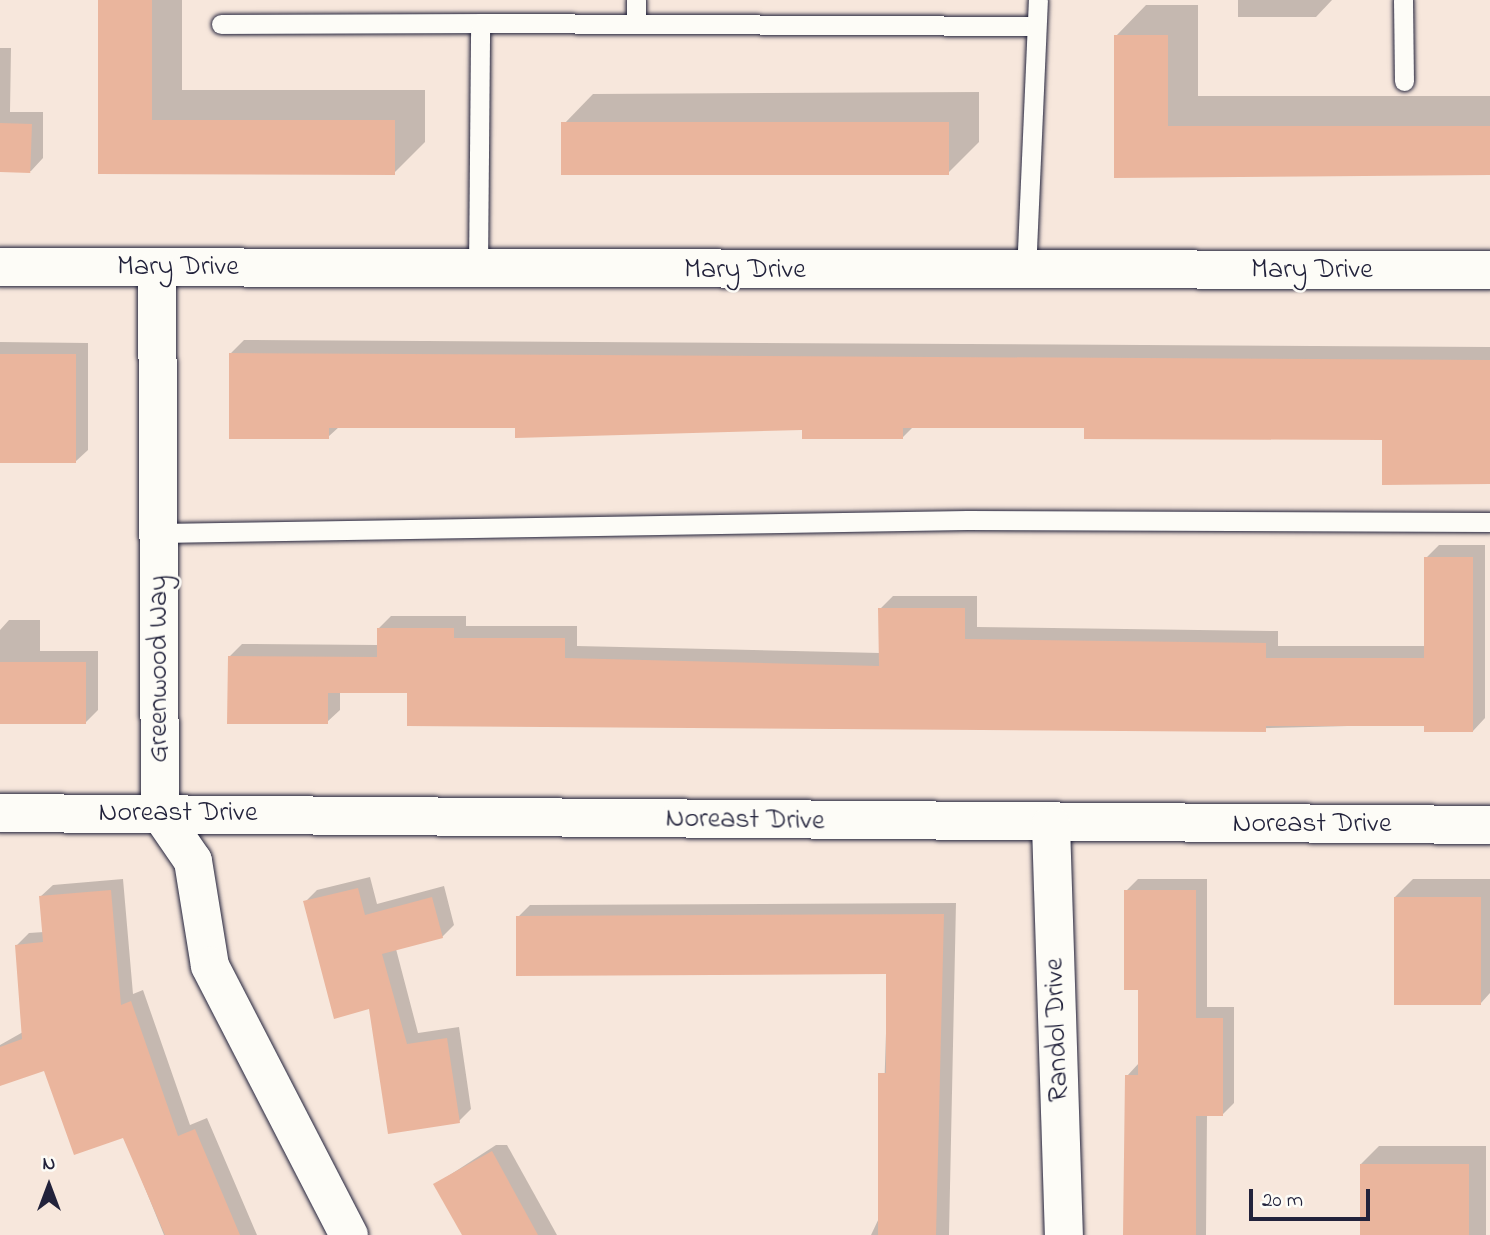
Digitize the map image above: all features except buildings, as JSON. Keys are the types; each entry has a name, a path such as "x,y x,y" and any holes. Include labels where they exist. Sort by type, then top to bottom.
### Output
{"street":[{"name":"Mary Drive","path":"0,267 1026,273 1490,270"},
{"name":"Greenwood Way","path":"157,268 160,813"},
{"name":"Noreast Drive","path":"0,813 1051,825 1490,825"},
{"path":"160,813 193,861 211,966 349,1235"},
{"name":"Randol Drive","path":"1051,825 1064,1235"}],"lane":[{"path":"636,0 636,24"},
{"path":"1026,273 1038,0"},
{"path":"1403,0 1404,81"},
{"path":"478,269 480,23"},
{"path":"221,24 1036,26"},
{"path":"159,533 967,520 1490,522"}]}
